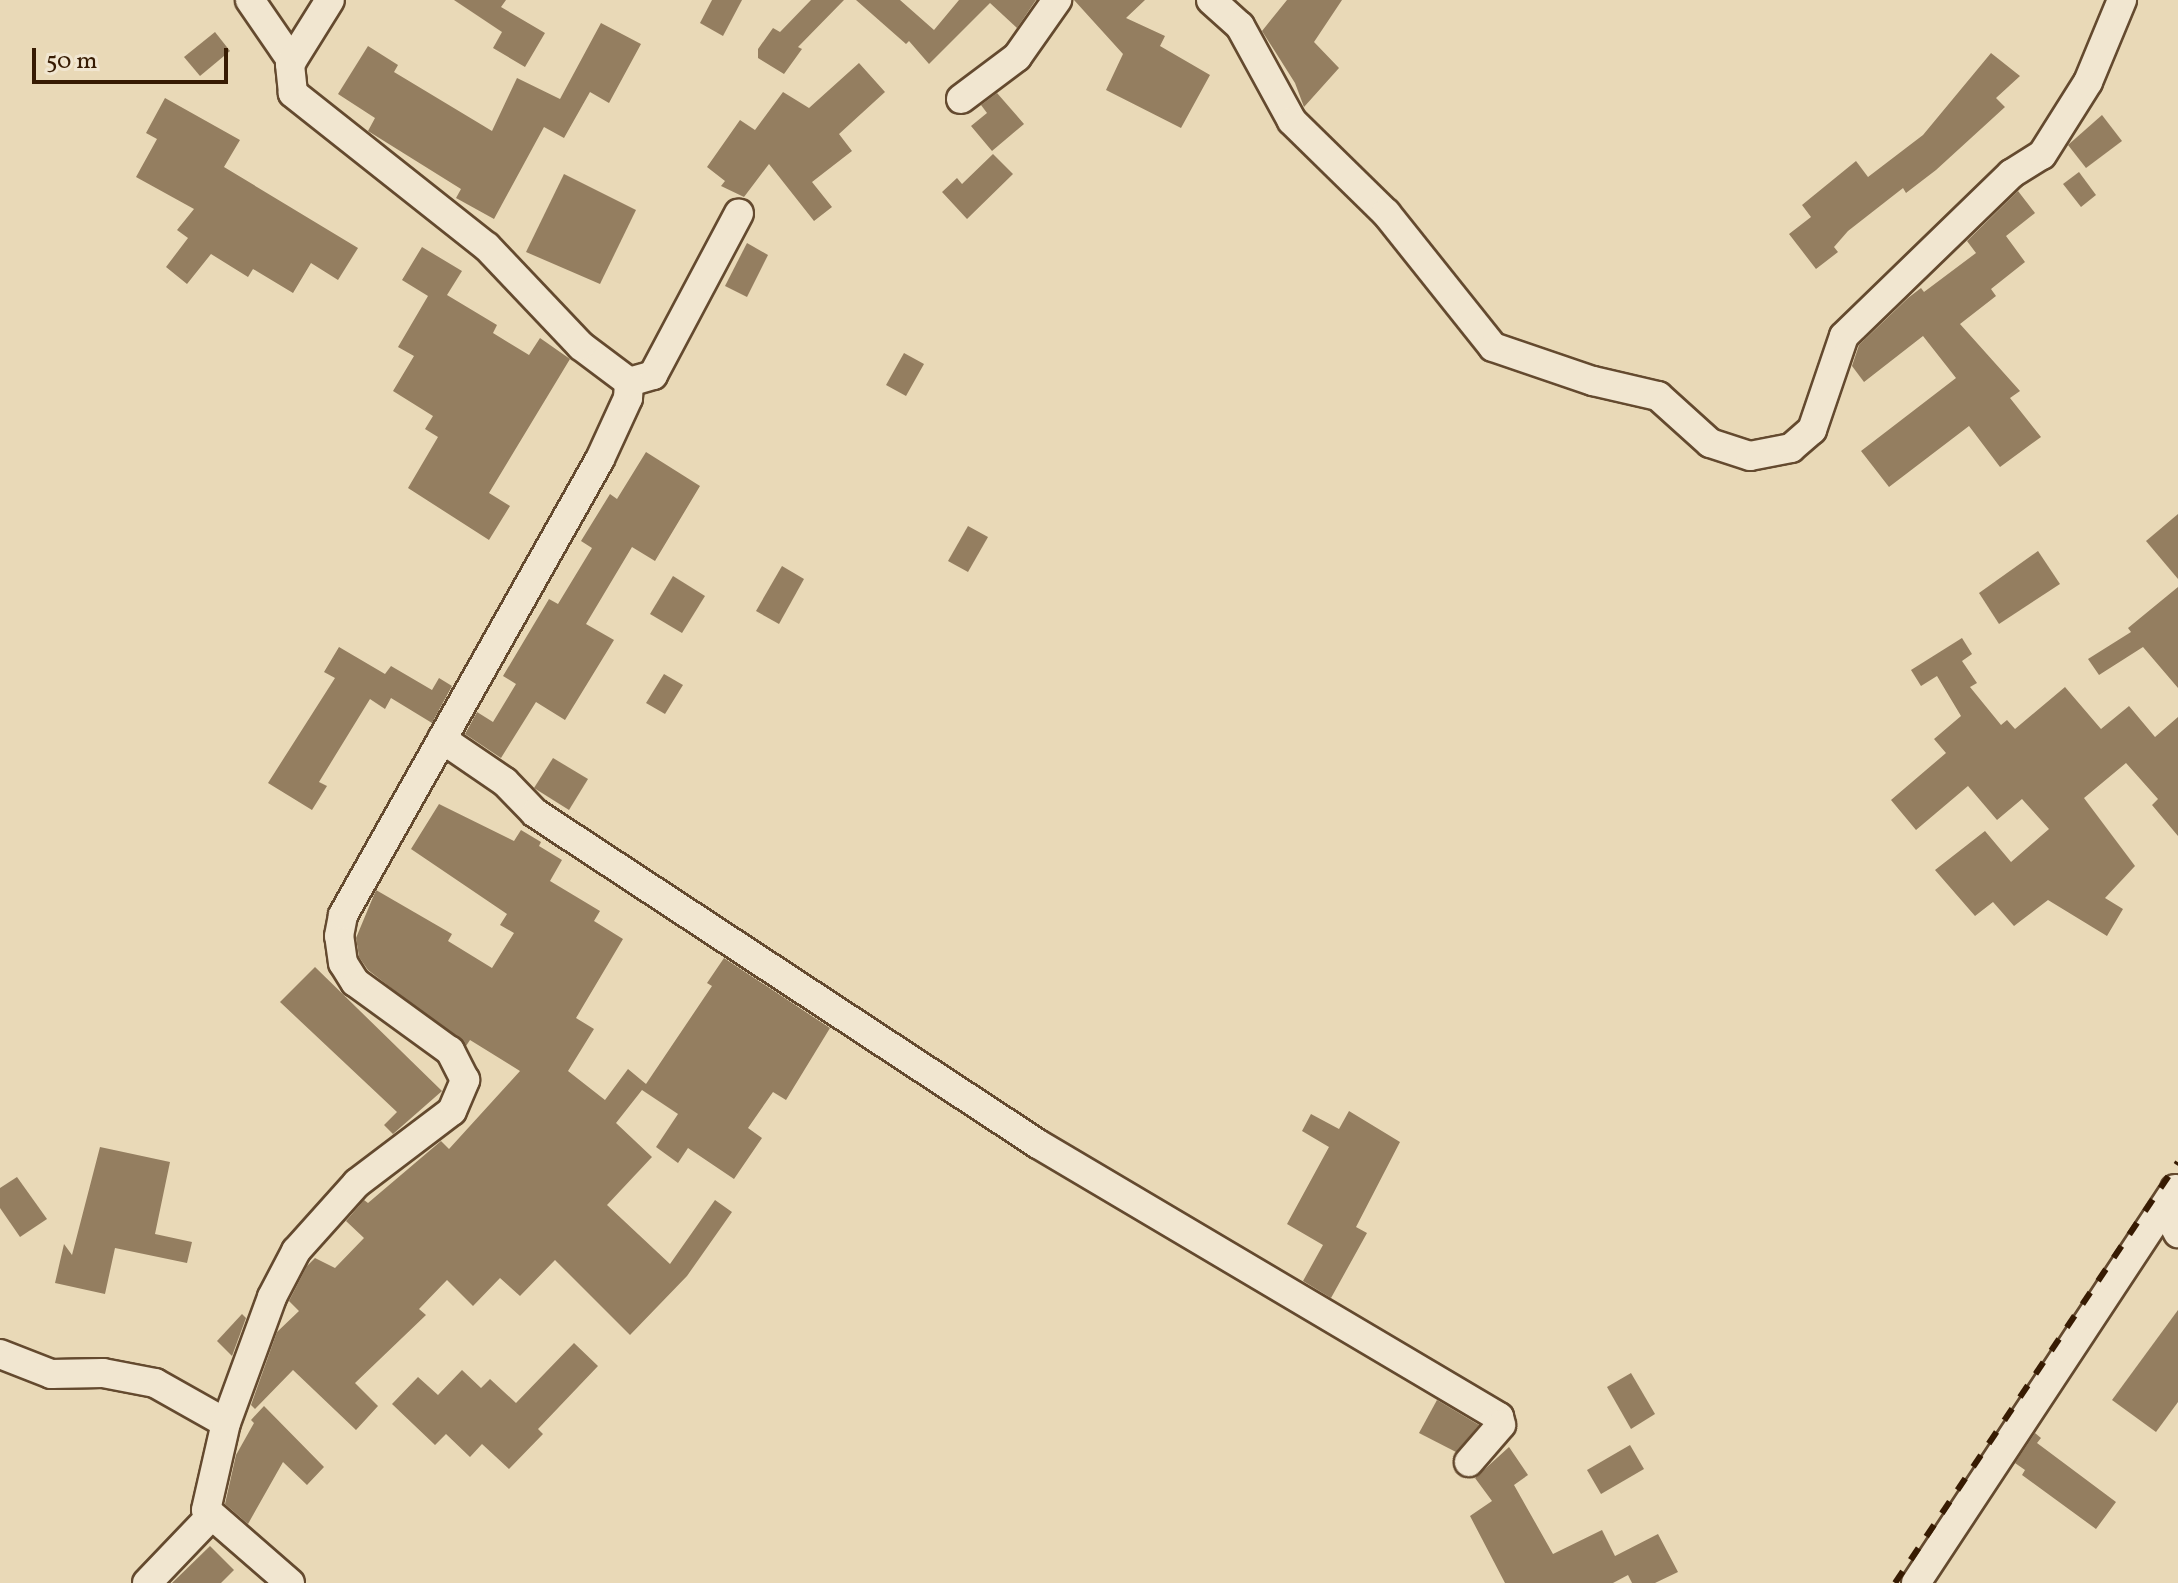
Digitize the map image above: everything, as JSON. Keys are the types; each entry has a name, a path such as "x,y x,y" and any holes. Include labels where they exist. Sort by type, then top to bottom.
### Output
{"street":[{"path":"250,0 292,61"},
{"path":"330,0 292,61 290,83 301,103 487,247 581,346 629,382"},
{"path":"961,99 1017,57 1057,0"},
{"path":"1211,0 1240,26 1292,121 1386,213 1493,347 1593,381 1658,396 1710,443 1750,456 1791,448 1812,430 1844,336 2011,174 2042,155 2088,82 2122,0"},
{"path":"629,382 653,375 739,213"},
{"path":"290,1583 210,1517 206,1501 226,1423 272,1297 296,1251 357,1183 452,1111 465,1080 450,1051 355,982 343,963 339,936 368,865 617,427 629,382"},
{"path":"442,739 505,782 535,813 1038,1144 1499,1417 1501,1425 1469,1462"},
{"path":"2175,1190 2171,1220 2178,1233"},
{"path":"1916,1583 2175,1190"},
{"path":"0,1354 51,1374 103,1373 155,1383 226,1423"},
{"path":"147,1583 210,1517"}],"building":[{"path":"454,0 506,0 501,7 545,33 525,67 493,48 502,32"},
{"path":"712,0 742,0 723,36 700,23"},
{"path":"811,0 844,0 798,47 802,49 784,74 758,58 758,49 773,28 780,32"},
{"path":"856,0 900,0 934,30 959,0 1036,0 1017,28 990,3 929,64 909,41 906,44"},
{"path":"1074,0 1145,0 1126,18 1165,36 1160,46 1210,75 1181,128 1106,90 1123,54"},
{"path":"1287,0 1342,0 1314,42 1339,68 1304,107 1295,83 1262,31"},
{"path":"601,23 641,44 609,103 590,92 564,138 544,127 494,219 456,198 461,189 368,131 375,118 338,94 368,46 398,65 394,72 492,131 517,78 560,99"},
{"path":"215,32 230,51 200,76 184,57"},
{"path":"1991,53 2020,76 1996,98 2005,107 1936,170 1906,193 1903,188 1848,231 1834,247 1838,252 1816,269 1789,234 1811,217 1802,205 1856,161 1868,177 1923,135"},
{"path":"859,63 885,92 839,134 852,151 812,182 832,207 814,221 769,164 744,197 721,186 725,181 707,167 740,120 755,130 783,92 809,108"},
{"path":"997,93 1024,124 992,151 971,126 987,113 981,105"},
{"path":"165,98 240,140 224,167 358,248 338,280 311,263 293,293 253,269 248,277 211,254 187,284 166,267 188,238 177,230 194,209 136,177 157,139 146,133"},
{"path":"2102,115 2122,141 2086,168 2068,145"},
{"path":"993,154 1013,174 967,219 942,192 957,178 962,184"},
{"path":"2079,172 2096,195 2081,207 2063,184"},
{"path":"564,174 636,210 600,284 526,252"},
{"path":"2018,191 2035,213 2006,236 2025,262 1991,289 1996,296 1960,324 2020,391 2010,398 2041,437 2000,467 1969,426 1889,487 1861,451 1956,378 1923,336 1864,382 1852,366 1859,345 1908,298 1921,288 1924,292 1976,253 1967,241"},
{"path":"747,243 768,255 747,297 725,286"},
{"path":"422,247 462,271 447,295 497,325 493,333 529,355 540,338 570,359 489,493 510,506 489,540 408,488 438,437 425,429 433,416 393,391 414,356 398,347 428,296 402,280"},
{"path":"904,353 924,364 906,396 886,385"},
{"path":"646,452 700,486 655,561 632,547 586,624 614,640 565,720 536,702 501,758 465,734 477,712 493,722 516,684 503,676 549,599 558,604 592,548 581,541 610,494 617,499"},
{"path":"2178,514 2178,579 2146,541"},
{"path":"968,526 988,537 968,572 948,561"},
{"path":"2038,551 2060,584 1999,624 1979,593"},
{"path":"782,566 804,579 779,624 756,611"},
{"path":"673,576 705,596 682,633 650,614"},
{"path":"2178,587 2178,688 2143,647 2099,675 2088,659 2131,632 2128,628"},
{"path":"1962,638 1972,654 1962,661 1977,683 1970,687 2001,725 2007,720 2015,729 2065,687 2101,729 2129,706 2155,737 2178,717 2178,836 2152,805 2158,799 2126,763 2084,798 2135,866 2105,898 2123,909 2107,936 2048,900 2014,926 1993,902 1975,916 1935,870 1985,831 2011,862 2049,829 2022,799 1997,820 1968,786 1916,830 1891,800 1946,753 1934,739 1961,716 1937,676 1921,686 1911,670"},
{"path":"339,647 385,674 391,666 432,690 439,678 452,686 432,723 391,698 385,709 370,699 319,782 327,786 312,810 268,783 335,678 324,672"},
{"path":"664,674 683,685 665,714 646,703"},
{"path":"553,758 588,779 569,810 534,788"},
{"path":"439,804 514,841 521,830 541,842 539,846 562,860 550,881 600,911 594,921 623,939 576,1018 594,1029 568,1071 605,1100 628,1069 646,1084 712,986 707,983 724,958 830,1028 786,1100 773,1092 748,1128 762,1138 734,1179 688,1148 678,1163 656,1147 678,1114 642,1090 616,1123 652,1157 607,1205 670,1264 715,1200 732,1212 687,1276 630,1335 555,1260 520,1296 500,1278 473,1306 447,1280 419,1309 426,1315 355,1383 378,1406 356,1430 293,1370 255,1409 251,1405 277,1332 299,1311 289,1301 307,1266 315,1258 335,1268 364,1238 346,1221 364,1200 368,1203 441,1141 449,1149 520,1071 470,1040 466,1046 368,970 359,957 356,938 376,890 452,934 448,941 492,968 514,933 500,925 507,914 411,849"},
{"path":"315,967 442,1091 393,1134 384,1125 397,1112 280,1002"},
{"path":"1349,1111 1400,1142 1356,1227 1367,1233 1331,1298 1303,1281 1323,1245 1287,1224 1329,1147 1302,1131 1311,1114 1339,1129"},
{"path":"100,1147 170,1162 155,1234 192,1242 187,1263 115,1248 105,1294 55,1283 64,1244 72,1255"},
{"path":"17,1177 47,1219 20,1237 0,1208 0,1188"},
{"path":"2178,1310 2178,1402 2156,1432 2112,1400"},
{"path":"242,1314 246,1318 232,1356 217,1341"},
{"path":"574,1343 598,1366 538,1429 543,1434 509,1469 482,1444 470,1457 446,1434 435,1445 392,1404 418,1377 438,1395 462,1370 481,1388 490,1379 516,1403"},
{"path":"1631,1373 1655,1414 1631,1429 1607,1387"},
{"path":"1437,1400 1479,1425 1456,1452 1419,1433"},
{"path":"264,1406 324,1467 307,1485 283,1462 248,1524 225,1504 236,1455 254,1423 251,1420"},
{"path":"2035,1433 2041,1438 2037,1443 2116,1502 2096,1529 2022,1475 2025,1470 2015,1463"},
{"path":"1630,1445 1644,1469 1601,1494 1587,1470"},
{"path":"1509,1447 1528,1475 1514,1485 1553,1554 1602,1530 1615,1556 1658,1534 1678,1572 1655,1583 1632,1583 1628,1575 1613,1583 1505,1583 1470,1516 1492,1501 1475,1478"},
{"path":"210,1546 234,1570 221,1583 172,1583"}],"railway":[{"path":"1895,1583 2178,1162"}]}
